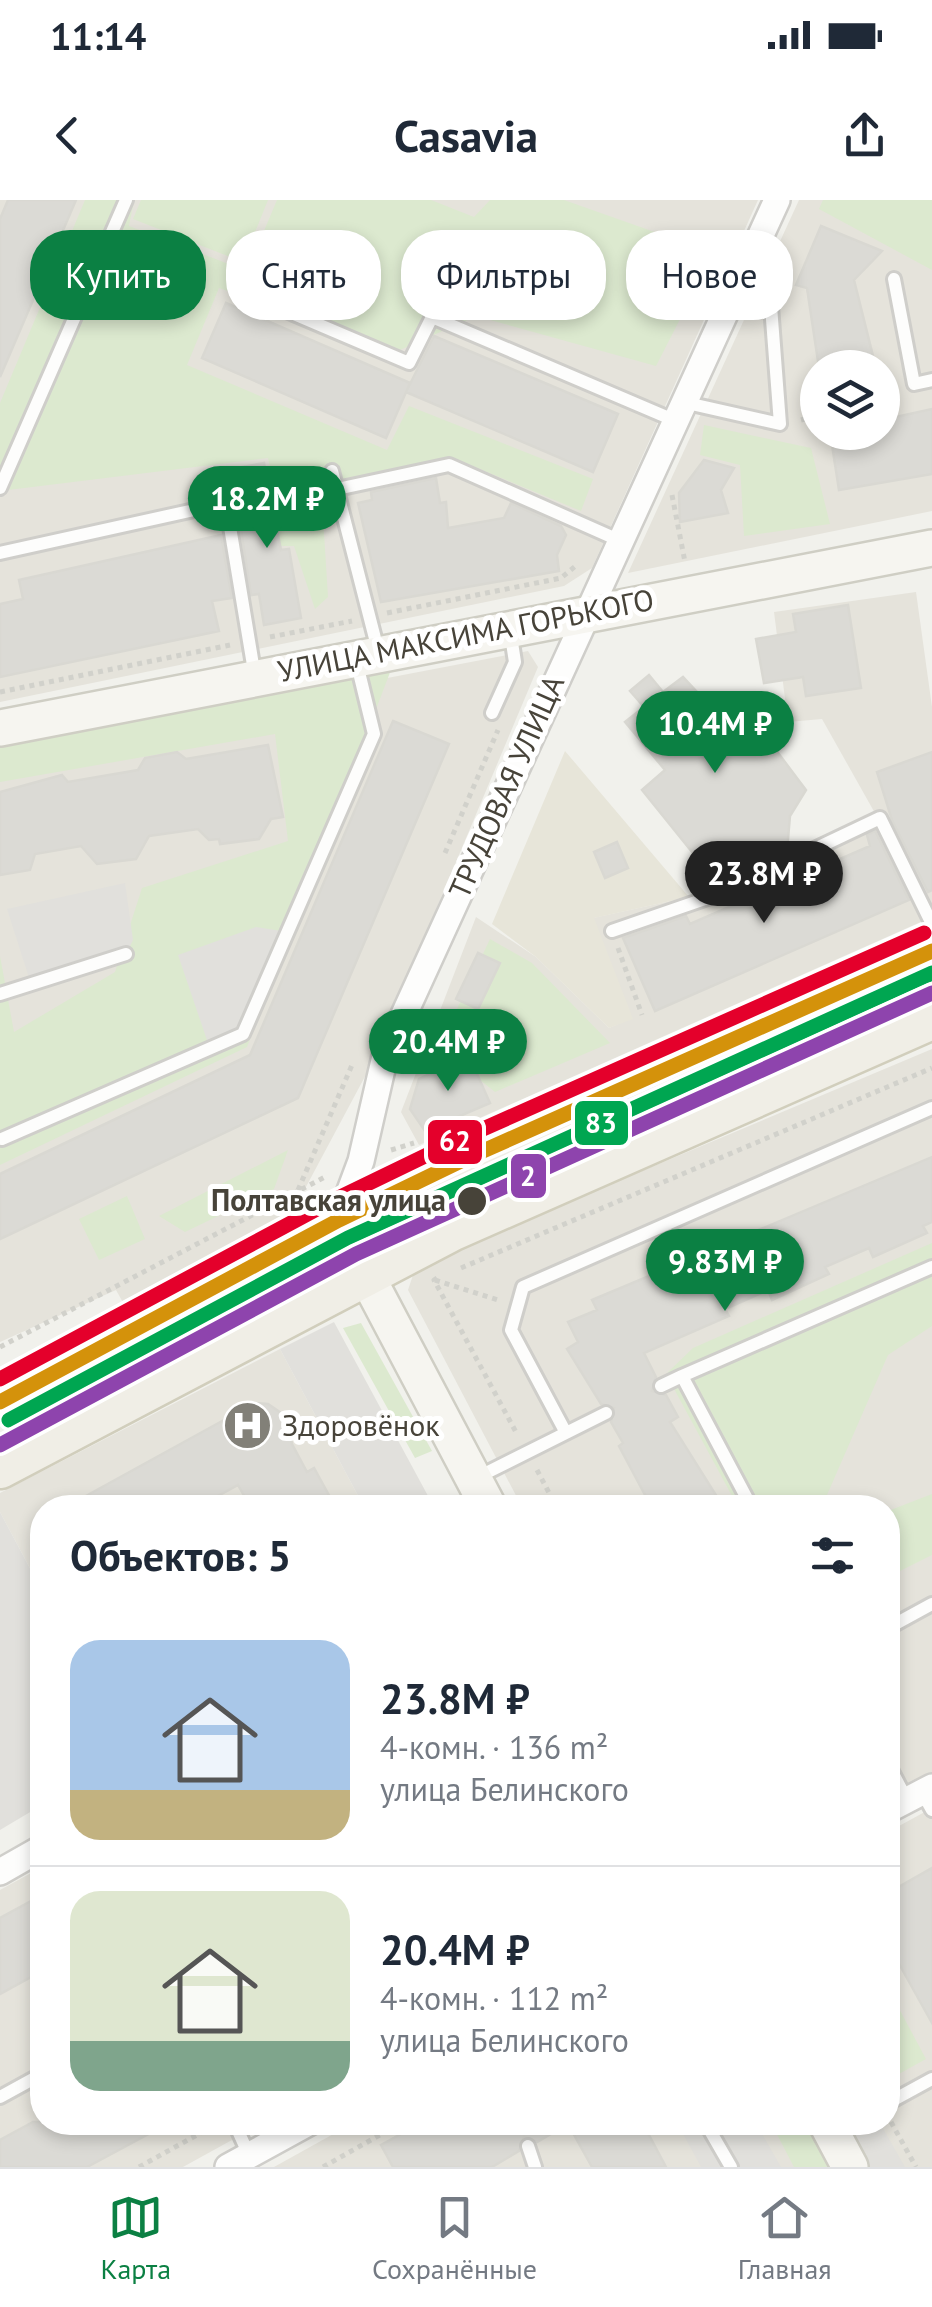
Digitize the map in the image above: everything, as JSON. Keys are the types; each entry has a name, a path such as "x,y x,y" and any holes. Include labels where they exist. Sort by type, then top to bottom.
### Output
{"main road":[{"path":"0,1402 339,1220 465,1158 932,950"},
{"path":"0,1468 365,1273 932,1018"}],"street":[{"name":"ТРУДОВАЯ УЛИЦА","path":"764,230 777,200"},
{"name":"ТРУДОВАЯ УЛИЦА","path":"339,1220 361,1160 385,1056 576,599 682,412 723,320"},
{"name":"УЛИЦА МАКСИМА ГОРЬКОГО","path":"0,728 510,628 576,599 932,548"},
{"path":"339,1220 481,1493"},
{"path":"0,1872 30,1855"},
{"path":"238,2161 286,2135"},
{"path":"836,2135 850,2167"}],"lane":[{"path":"0,488 126,200"},
{"path":"894,279 914,384 932,380"},
{"path":"308,320 409,363 432,318 682,412 780,424 771,320"},
{"path":"336,489 449,464 611,537"},
{"path":"1,1138 243,1034 374,734 367,655 370,617 332,472"},
{"path":"0,553 226,503 255,677"},
{"path":"492,713 515,662 510,628"},
{"path":"612,931 722,892 880,818 932,924"},
{"path":"0,994 126,954"},
{"path":"566,1433 511,1330 523,1287 932,1108"},
{"path":"661,1386 932,1267"},
{"path":"682,1376 745,1495"},
{"path":"481,1493 566,1433 606,1413"},
{"path":"900,1621 932,1604"},
{"path":"900,1779 916,1800"},
{"path":"900,2096 932,2079"},
{"path":"0,2097 30,2081"},
{"path":"235,2135 238,2161"},
{"path":"713,2135 731,2167"},
{"path":"528,2146 535,2167"}],"path":[{"path":"679,478 671,495 685,565"},
{"path":"0,692 561,578 611,537"},
{"path":"561,578 576,599"},
{"path":"480,772 486,757"},
{"path":"612,931 642,1016"},
{"path":"0,1347 298,1190"},
{"path":"434,1280 518,1307"},
{"path":"139,2167 198,2135"},
{"path":"323,2167 380,2135"},
{"path":"899,2135 916,2167"}],"shaded area":[{"path":"0,200 758,200 744,230 626,230 626,320 704,320 592,568 564,586 0,702"},
{"path":"799,200 932,200 932,511 628,573 744,320 793,320 793,230 785,230"},
{"path":"916,592 932,707 932,917 419,1145 401,1112 476,917 536,957 609,1028 632,1018 593,918 689,897 876,815 822,719 788,722 774,612"},
{"path":"528,651 538,667 369,1069 292,1213 125,1306 116,1290 0,1342 0,752"},
{"path":"565,751 689,897 594,918 633,1019 609,1028 536,957 492,924"},
{"path":"125,883 133,940 126,954 31,984 7,909"},
{"path":"256,927 288,932 243,1034 210,1049 178,955"},
{"path":"932,1049 932,1778 900,1795 900,1495 516,1495 408,1290 416,1266"},
{"path":"334,1322 428,1495 358,1495 280,1349"},
{"path":"280,1349 358,1495 30,1495 30,1568 0,1512 0,1493"},
{"path":"0,1512 30,1568 30,1812 0,1830"},
{"path":"932,1808 932,2167 867,2167 849,2135 900,2135 900,1825"},
{"path":"30,1874 30,2135 241,2135 183,2167 0,2167 0,1890"},
{"path":"332,2135 802,2135 819,2167 274,2167"},
{"path":"684,2135 763,2135 781,2167 701,2167"},
{"path":"849,2135 887,2135 905,2167 867,2167"}],"green space":[{"path":"85,200 134,200 129,226 139,230 72,230"},
{"path":"141,200 268,200 256,230 226,230 226,255 206,248 206,230 161,230 133,219"},
{"path":"277,200 431,200 474,217 490,200 564,200 649,230 626,230 626,320 680,320 656,366 490,320 606,320 606,230 401,230 401,320 467,320 400,350 312,320 381,320 381,230 264,230"},
{"path":"823,200 932,200 932,270 819,209"},
{"path":"206,255 226,263 226,290 219,288 206,319"},
{"path":"35,320 206,320 187,365 387,450 409,406 593,479 581,511 453,458 321,485 328,597 315,609 294,546 278,546 272,522 279,509 268,458 0,491 0,403"},
{"path":"704,425 812,450 830,524 744,536 740,465 700,455"},
{"path":"394,662 247,1047 0,1165 0,956 14,1032 115,972 142,888 288,841 275,734 0,782 0,742"},
{"path":"490,939 532,963 610,1043 495,1092 439,1047"},
{"path":"288,1150 274,1189 185,1232 159,1216"},
{"path":"127,1196 145,1239 99,1260 79,1219"},
{"path":"932,1243 932,1326 888,1355 827,1495 732,1495 666,1374 693,1348"},
{"path":"361,1323 432,1451 415,1458 343,1328"},
{"path":"932,1494 932,1555 900,1571 900,1506"},
{"path":"900,2010 926,2059 900,2073"},
{"path":"777,2135 812,2135 829,2167 794,2167"}],"building":[{"path":"8,200 76,200 63,230 30,230 30,307 0,377 0,219"},
{"path":"821,226 882,251 854,280 872,350 816,350 807,288 796,285"},
{"path":"226,303 226,320 265,320 410,383 386,438 202,358"},
{"path":"434,336 618,414 593,472 406,392"},
{"path":"932,409 932,474 839,490 833,450 900,450 900,416"},
{"path":"704,460 734,468 721,490 728,513 680,522 679,493"},
{"path":"264,463 281,550 289,549 301,618 264,625 259,594 251,595 241,530 250,528 237,468"},
{"path":"436,478 440,503 446,502 448,528 504,518 511,503 561,526 566,535 557,555 559,571 381,602 358,503 372,500 371,492"},
{"path":"221,535 232,598 212,601 219,631 0,677 0,604 23,599 19,580"},
{"path":"848,605 861,688 806,696 803,677 764,683 756,639 796,632 793,614"},
{"path":"649,675 663,692 683,677 726,723 745,709 806,790 790,816 787,851 772,858 701,863 642,790 665,770 625,722 644,707 630,691"},
{"path":"393,721 449,744 298,1098 0,1239 0,1174 250,1055"},
{"path":"268,745 283,817 271,819 259,839 220,844 219,839 209,840 198,829 149,836 136,859 97,864 81,846 35,854 30,870 0,875 0,792 62,775 68,782 138,770 145,758 177,752 186,759"},
{"path":"932,752 932,890 928,892 892,820 877,772"},
{"path":"875,831 909,900 655,1011 623,938 686,916 690,924 870,846 867,835"},
{"path":"617,842 628,868 605,878 594,852"},
{"path":"478,953 500,963 478,1009 456,999"},
{"path":"469,1056 490,1103 425,1131 410,1109 419,1079"},
{"path":"932,1157 932,1222 923,1226 927,1233 873,1257 869,1248 825,1267 829,1274 772,1300 768,1290 725,1309 729,1316 644,1353 656,1377 652,1391 666,1395 678,1417 670,1422 716,1495 645,1495 619,1446 623,1443 611,1422 614,1408 601,1404 567,1349 578,1342 568,1322 597,1310 592,1300"},
{"path":"255,1403 268,1404 287,1417 292,1444 307,1472 314,1468 329,1495 244,1495 238,1485 220,1495 88,1495"},
{"path":"932,1868 932,2023 900,1966 900,1886"},
{"path":"30,1902 30,1978 0,1994 0,1918"},
{"path":"30,2124 30,2135 147,2135 87,2167 0,2167 0,2140"},
{"path":"399,2135 549,2135 537,2142 524,2137 519,2151 492,2167 393,2167 381,2145"},
{"path":"574,2135 649,2135 666,2167 592,2167"}],"transit line":[{"name":"62","path":"0,1379 330,1202 456,1141 924,933"},
{"name":"2","path":"0,1402 339,1220 465,1159 932,951"},
{"name":"83","path":"9,1420 348,1238 932,973"},
{"name":"2","path":"0,1445 356,1254 932,993"}],"place":[{"name":"Полтавская улица","path":"472,1201"},
{"name":"Здоровёнок","path":"247,1426"}]}
